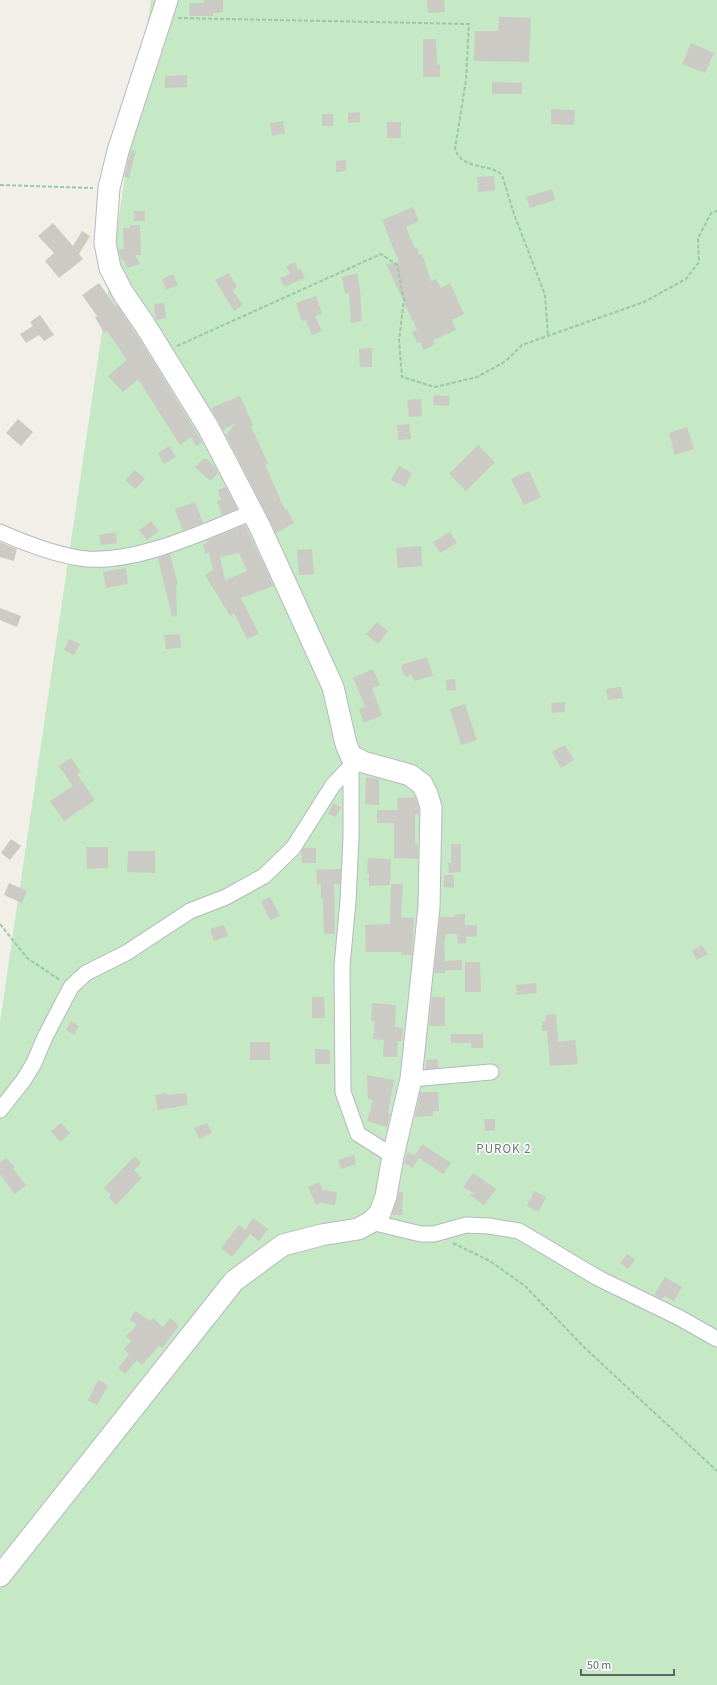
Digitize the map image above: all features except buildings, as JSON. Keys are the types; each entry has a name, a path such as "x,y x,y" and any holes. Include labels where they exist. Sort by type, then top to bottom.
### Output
{"street":[{"path":"164,9 118,151 109,188 105,243 110,268 123,293 208,427 253,512 333,687 351,761 351,838 348,901 342,966 343,1092 358,1134 393,1156"},
{"path":"0,532 53,552 86,559 116,559 153,550 253,512"},
{"path":"0,1110 23,1081 34,1063 52,1022 71,987 86,973 126,953 190,911 226,897 264,876 293,848 333,785 351,761"},
{"path":"0,1576 234,1281 283,1245 321,1235 358,1229 371,1222 380,1213 386,1196 393,1156 411,1079 429,907 431,807 422,784 410,775 363,762 351,761"},
{"path":"411,1079 491,1072"},
{"path":"371,1222 421,1234 434,1234 466,1225 489,1226 519,1231 598,1278 678,1317 717,1339"}],"path":[{"path":"164,9 469,24 466,80 455,149 458,156 474,166 497,170 502,175 514,214 545,295 548,335"},
{"path":"0,185 109,188"},
{"path":"162,353 381,254 397,265 404,300 399,340 402,377 435,387 477,377 506,361 522,345 644,302 686,279 699,262 698,238 711,214 717,211"},
{"path":"0,924 27,958 71,987"},
{"path":"434,1234 490,1261 525,1286 591,1354 717,1471"}],"green space":[{"path":"151,0 717,0 717,1685 0,1685 0,1022"}],"district":[{"name":"PUROK 2","path":"504,1148"}]}
